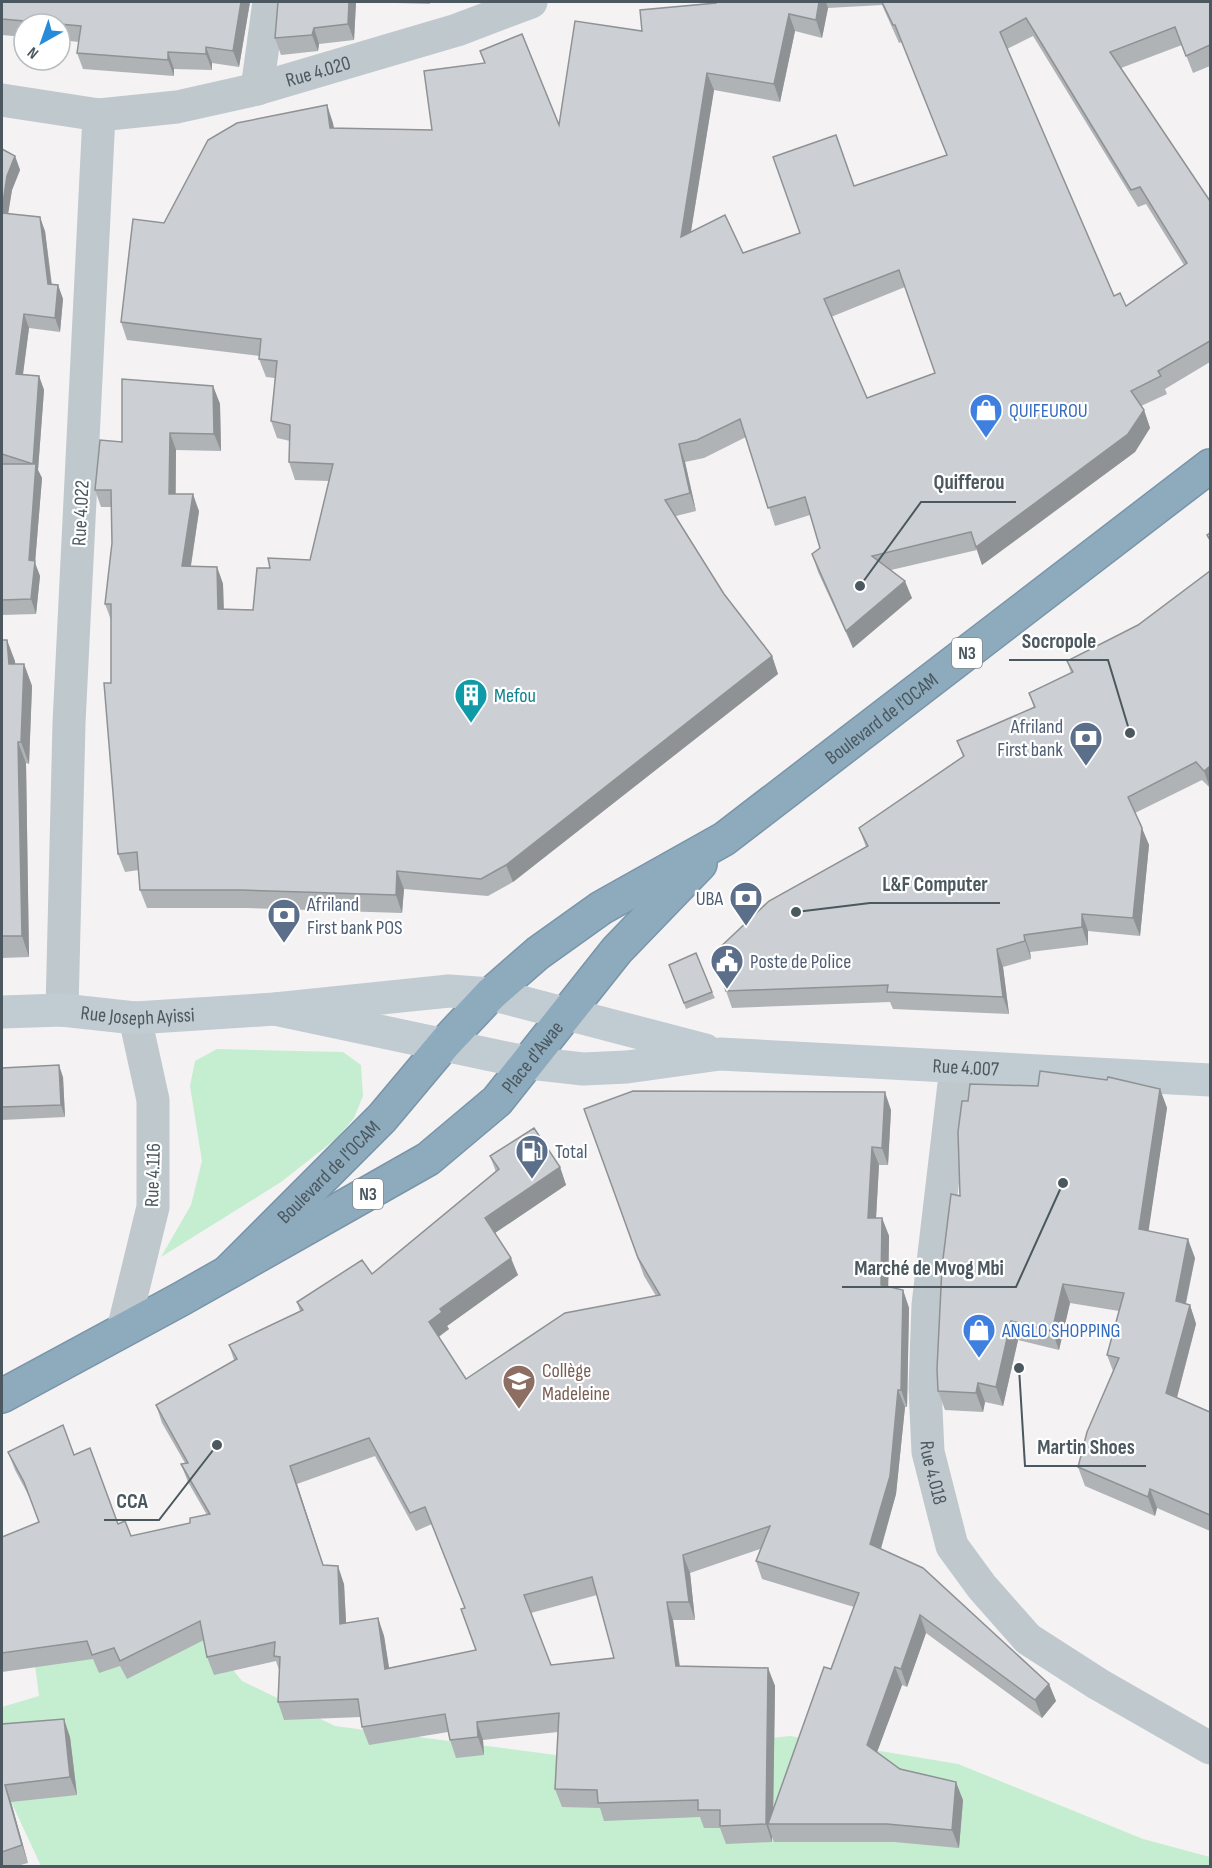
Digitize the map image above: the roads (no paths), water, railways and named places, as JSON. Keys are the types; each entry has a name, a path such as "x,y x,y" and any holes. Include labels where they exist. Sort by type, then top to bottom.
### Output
{"highway":[{"name":"Boulevard de l'OCAM","path":"491,994 538,953 601,908 724,839 1210,466"},
{"name":"Boulevard de l'OCAM","path":"568,1014 617,951 724,839"},
{"name":"N3","path":"435,1055 491,994"},
{"name":"Place d'Awae","path":"497,1101 568,1014"},
{"name":"Boulevard de l'OCAM","path":"228,1272 382,1118 435,1055"},
{"name":"Boulevard de l'OCAM","path":"2,1396 428,1159 497,1101"}],"main road":[{"name":"Rue Joseph Ayissi","path":"2,1012 62,1010 135,1018 275,1009 449,991 491,994"},
{"name":"Rue 4.007","path":"491,994 720,1054 1210,1080"},
{"name":"Rue Joseph Ayissi","path":"275,1009 435,1055"},
{"name":"Rue 4.007","path":"435,1055 583,1069 627,1067 720,1054"}],"street":[{"path":"257,89 269,2"},
{"name":"Rue 4.020","path":"99,116 177,106 257,89 457,30 531,2"},
{"path":"2,100 99,116"},
{"name":"Rue 4.022","path":"62,1010 69,723 99,116"},
{"name":"Rue 4.116","path":"123,1330 153,1207 153,1100 135,1018"},
{"name":"Rue 4.018","path":"956,1068 928,1305 925,1388 928,1452 952,1546 982,1587 1028,1640 1098,1684 1210,1748"}],"place":[{"name":"QUIFEUROU","path":"986,439"},
{"name":"Quifferou","path":"860,586"},
{"name":"Mefou","path":"471,724"},
{"name":"Socropole","path":"1130,733"},
{"name":"Afriland First bank","path":"1086,767"},
{"name":"L&F Computer","path":"796,912"},
{"name":"UBA","path":"746,927"},
{"name":"Afriland First bank POS","path":"284,944"},
{"name":"Poste de Police","path":"727,990"},
{"name":"Total","path":"532,1180"},
{"name":"Marché de Mvog Mbi","path":"1063,1183"},
{"name":"ANGLO SHOPPING","path":"979,1359"},
{"name":"Martin Shoes","path":"1019,1368"},
{"name":"Collège Madeleine","path":"519,1410"},
{"name":"CCA","path":"217,1445"}]}
